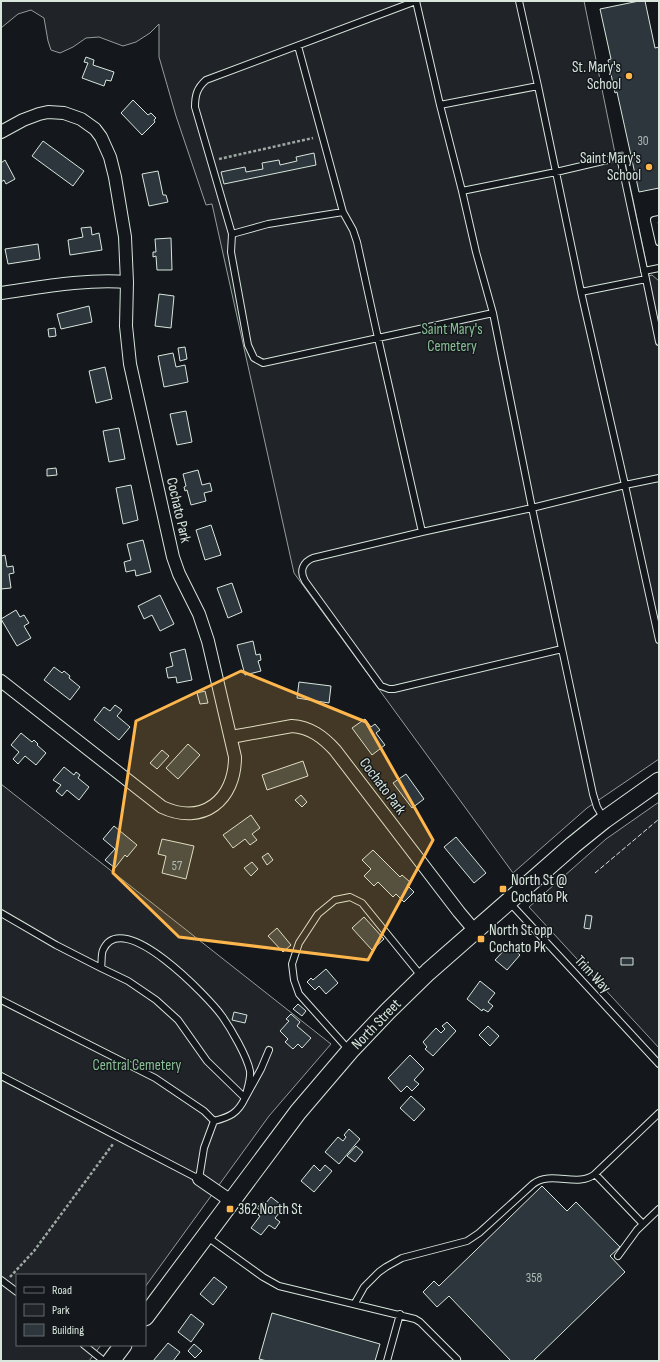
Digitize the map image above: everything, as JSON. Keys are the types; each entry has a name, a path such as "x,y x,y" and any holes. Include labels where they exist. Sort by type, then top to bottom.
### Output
{"main road":[{"name":"North Street","path":"146,1316 298,1112 350,1051 388,1011 423,977 573,845 604,820 659,781"},
{"path":"111,1361 122,1346"}],"street":[{"name":"Cochato Park","path":"1,132 31,116 48,112 68,114 81,119 95,129 110,157 124,222 127,250 126,326 130,364 179,574 194,603 206,634 235,757 232,780 219,801 208,810 194,813 177,813 162,807 1,681"},
{"path":"1,293 77,282 127,282"},
{"name":"Cochato Park","path":"231,738 292,726 308,729 322,737 335,750 475,931"},
{"path":"199,1179 231,1201"}],"lane":[{"path":"493,313 263,363 254,358 248,345 231,252 232,234 195,107 195,96 201,84 206,80 239,66 298,46 416,1 476,252 493,313 532,508 593,794 597,807 604,820"},
{"path":"519,1 581,292 659,640"},
{"path":"298,46 343,212 353,230 357,242 422,532"},
{"path":"440,105 538,86"},
{"path":"462,191 556,172 620,157 659,342"},
{"path":"232,234 268,224 343,212"},
{"path":"659,219 654,220 659,242"},
{"path":"644,271 659,268"},
{"path":"581,292 646,279"},
{"path":"562,649 389,689 381,686 305,581 302,574 303,567 311,558 659,478"},
{"path":"350,1051 299,994 294,980 292,964 298,943 318,914 335,900 350,897 362,903 423,977"},
{"name":"Trim Way","path":"508,902 659,1064"},
{"path":"1,913 56,945 128,980 156,1000 178,1020 207,1061 245,1098"},
{"path":"101,968 103,950 108,944 122,937 135,941 157,954 187,978 205,995 222,1016 242,1051 250,1071 250,1080 245,1098"},
{"path":"1,1000 155,1078 204,1111 214,1121"},
{"path":"214,1121 231,1116 242,1105 269,1050"},
{"path":"1,1076 199,1179 204,1148 214,1121"},
{"path":"355,1303 364,1287 378,1272 406,1257 467,1240 479,1233 538,1181 547,1179 583,1179 592,1176 659,1113"},
{"path":"595,1174 643,1224"},
{"path":"618,1256 632,1236 659,1209"},
{"path":"206,1236 271,1282 287,1288 355,1303 415,1319 420,1322 457,1359"},
{"path":"3,1281 16,1291"},
{"path":"387,1361 400,1314"},
{"path":"85,1346 104,1361"}],"path":[{"path":"211,161 322,136"},
{"path":"3,1281 34,1252 118,1137"}],"highlighted area":[{"path":"241,671 366,722 433,840 368,960 179,937 113,873 136,721"}],"green space":[{"name":"Saint Mary's Cemetery","path":"1,1 584,1 615,153 623,152 649,276 652,275 659,281 659,759 587,808 513,873 294,573 212,204 206,205 176,116 159,57 159,24 150,33 136,42 123,46 99,37 86,38 73,47 60,53 51,50 44,18 31,10 18,14 1,28"},
{"name":"Central Cemetery","path":"1,784 331,1044 269,1116 146,1286 146,1274 16,1274 16,1346 100,1346 89,1361 1,1361"},
{"path":"659,802 659,1048 529,907 606,839"}],"building":[{"name":"St. Mary's School","path":"645,1 655,48 659,47 659,188 639,192 617,92 615,93 608,60 611,59 600,9"},
{"path":"86,57 94,60 93,65 114,72 111,81 106,80 104,86 82,78 88,63 84,62"},
{"path":"133,100 148,115 151,113 156,118 154,120 155,122 142,135 121,113"},
{"path":"43,141 84,171 73,186 32,156"},
{"path":"314,153 316,165 224,184 221,172 245,167 246,172 263,169 262,163 279,160 280,165 297,161 296,157"},
{"path":"5,160 15,179 6,184 4,180 1,182 1,163"},
{"path":"158,171 163,195 166,195 168,202 149,206 142,174"},
{"path":"91,227 92,235 99,233 102,250 70,255 68,240 83,237 81,228"},
{"path":"171,238 172,270 157,270 156,256 153,257 153,252 156,252 155,239"},
{"path":"38,244 40,259 8,264 5,249"},
{"path":"159,294 174,296 171,328 155,326"},
{"path":"89,306 92,322 61,329 57,314"},
{"path":"55,328 56,336 49,337 48,329"},
{"path":"185,347 187,359 180,361 178,348"},
{"path":"173,353 176,367 185,365 188,382 164,387 158,356"},
{"path":"105,367 112,399 96,403 89,371"},
{"path":"186,411 192,442 177,445 170,414"},
{"path":"119,428 125,459 109,462 103,431"},
{"path":"56,468 57,475 47,476 47,469"},
{"path":"198,470 202,485 210,483 212,491 204,493 206,501 191,505 187,490 185,491 184,487 186,486 183,474"},
{"path":"131,485 138,520 123,524 116,488"},
{"path":"211,525 221,555 205,560 196,530"},
{"path":"143,540 151,572 136,576 135,570 126,572 124,562 131,560 127,544"},
{"path":"5,555 7,567 13,566 14,573 9,574 11,588 1,589 1,556"},
{"path":"232,583 242,612 228,618 217,588"},
{"path":"160,595 174,624 160,631 152,615 144,619 138,606"},
{"path":"16,610 20,617 24,615 29,623 24,626 31,638 17,646 1,619"},
{"path":"253,641 256,655 260,654 261,660 258,661 261,671 245,675 237,645"},
{"path":"185,649 192,680 177,683 176,677 168,678 166,668 173,666 170,653"},
{"path":"54,667 62,673 64,671 70,676 69,678 80,687 70,700 44,680"},
{"path":"299,682 331,686 329,703 297,698"},
{"path":"205,691 208,703 200,704 197,693"},
{"path":"115,705 122,710 117,716 130,727 119,740 94,720 104,707 110,711"},
{"path":"365,719 371,727 375,724 380,730 376,733 385,745 372,755 352,728"},
{"path":"21,733 32,742 34,740 46,753 36,765 25,756 18,764 13,759 19,752 11,745"},
{"path":"188,744 200,755 178,779 166,768"},
{"path":"162,750 169,756 157,769 150,763"},
{"path":"303,761 308,776 267,790 262,775"},
{"path":"64,767 74,775 76,772 80,775 78,778 89,787 79,800 67,790 62,796 56,791 61,785 53,780"},
{"path":"406,774 424,799 412,808 393,783"},
{"path":"301,795 307,802 302,807 295,800"},
{"path":"251,815 260,828 252,834 257,840 250,845 245,839 233,848 223,835"},
{"path":"114,826 137,845 127,857 125,855 115,868 105,860 115,849 103,839"},
{"path":"456,837 486,873 474,883 444,847"},
{"path":"162,839 194,846 186,879 162,873 166,856 158,854"},
{"path":"373,850 400,877 402,875 410,882 407,885 414,892 404,902 396,894 393,897 378,882 374,886 364,876 371,869 362,860"},
{"path":"268,853 273,860 267,865 262,857"},
{"path":"252,862 258,869 251,876 244,868"},
{"path":"586,915 592,916 590,929 584,928"},
{"path":"364,917 384,939 372,950 352,928"},
{"path":"277,928 291,945 283,952 268,936"},
{"path":"509,945 520,955 507,970 495,960"},
{"path":"621,958 633,958 633,965 621,965"},
{"path":"326,969 338,983 326,994 319,986 315,990 307,982 311,978 313,980"},
{"path":"480,981 495,993 488,1002 493,1006 488,1012 483,1009 482,1011 467,999"},
{"path":"298,1004 306,1011 302,1016 293,1009"},
{"path":"234,1012 247,1015 245,1023 232,1020"},
{"path":"291,1014 300,1022 297,1026 311,1038 302,1048 298,1044 293,1049 285,1042 288,1039 280,1031 289,1021 286,1019"},
{"path":"447,1022 456,1031 433,1056 425,1049 427,1047 423,1042 436,1028 441,1033 445,1029 442,1026"},
{"path":"488,1026 499,1036 490,1046 479,1035"},
{"path":"410,1055 424,1069 414,1080 419,1084 412,1091 407,1086 401,1092 388,1078"},
{"path":"411,1096 425,1109 414,1121 400,1108"},
{"path":"349,1129 360,1139 339,1164 325,1152 338,1137 343,1141 346,1137 344,1135"},
{"path":"356,1146 363,1152 355,1162 347,1156"},
{"path":"314,1165 320,1171 325,1165 332,1171 314,1192 301,1181"},
{"path":"542,1186 567,1211 576,1202 620,1247 610,1256 625,1272 533,1361 511,1361 449,1296 437,1307 423,1292 434,1281 439,1286"},
{"path":"271,1197 284,1207 275,1218 280,1222 275,1229 269,1225 261,1235 251,1228 260,1216 258,1215 261,1211 257,1208 262,1202 265,1204"},
{"path":"214,1277 227,1287 213,1305 200,1294"},
{"path":"272,1313 380,1344 375,1361 267,1361 259,1359"},
{"path":"191,1314 204,1324 191,1342 178,1332"},
{"path":"168,1343 180,1352 173,1361 153,1361"},
{"path":"194,1344 202,1351 195,1358 188,1351"}],"fence":[{"path":"595,873 659,819"}],"place":[{"name":"St. Mary's School","path":"629,76"},
{"name":"Saint Mary's School","path":"649,167"},
{"name":"North St @ Cochato Pk","path":"503,889"},
{"name":"North St opp Cochato Pk","path":"481,939"},
{"name":"362 North St","path":"230,1209"}]}
